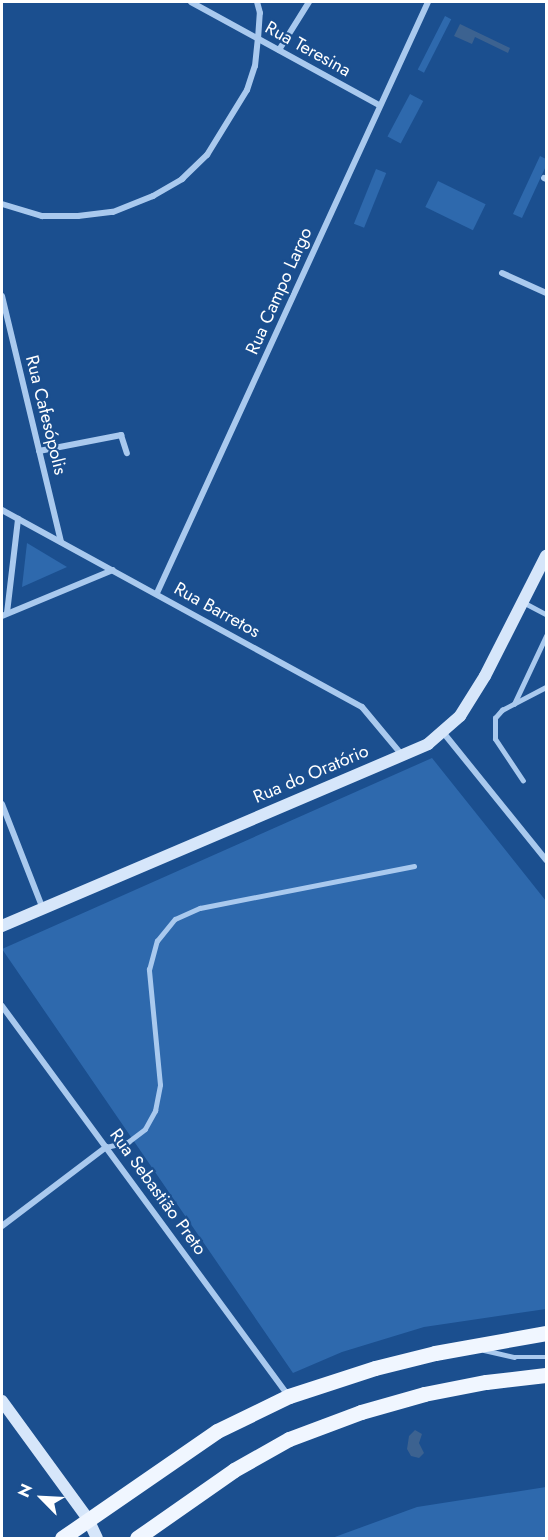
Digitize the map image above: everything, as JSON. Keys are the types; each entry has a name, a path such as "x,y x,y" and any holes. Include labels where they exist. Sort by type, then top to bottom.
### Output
{"main road":[{"path":"62,1539 217,1431 289,1396 375,1368 471,1345 546,1333"},
{"path":"137,1539 234,1470 289,1439 362,1412 424,1394 486,1382 546,1375"}],"street":[{"name":"Rua Teresina","path":"191,2 379,105"},
{"path":"2,204 42,216 78,216 113,212 153,196 182,179 207,155 247,90 255,66 258,39 257,2"},
{"path":"279,50 309,2"},
{"name":"Rua Campo Largo","path":"156,593 428,2"},
{"path":"502,273 546,293"},
{"name":"Rua Cafesópolis","path":"2,296 61,542"},
{"path":"39,451 122,435 127,453"},
{"name":"Rua Barretos","path":"2,510 362,707 402,755"},
{"path":"4,614 18,519"},
{"name":"Rua do Oratório","path":"2,926 428,744 460,716 485,676 546,556"},
{"path":"4,614 113,570"},
{"path":"442,732 546,860"},
{"path":"2,804 43,909"},
{"name":"Rua Sebastião Preto","path":"2,1006 289,1396"},
{"path":"2,1226 106,1147"},
{"path":"2,1401 88,1519 97,1539"}],"lane":[{"path":"523,603 546,614"},
{"path":"514,704 546,636"},
{"path":"523,781 495,739 495,718 502,710 546,687"},
{"path":"106,1147 128,1142 145,1129 155,1111 160,1085 149,970 156,940 175,919 200,908 414,866"},
{"path":"471,1345 513,1357 546,1357"}],"shaded area":[{"path":"445,16 451,19 424,73 418,69"},
{"path":"460,24 510,48 508,53 475,37 472,44 454,36"},
{"path":"410,94 423,101 401,143 387,136"},
{"path":"540,156 546,159 546,166 522,218 513,214"},
{"path":"376,169 386,173 364,228 354,224"},
{"path":"438,181 486,204 473,230 425,207"},
{"path":"27,543 67,567 22,587"},
{"path":"432,758 546,901 546,1309 424,1327 342,1352 293,1373 2,949"},
{"path":"415,1430 422,1434 419,1443 424,1453 419,1458 411,1456 407,1449 409,1436"},
{"path":"546,1487 546,1538 332,1538 417,1507"}]}
